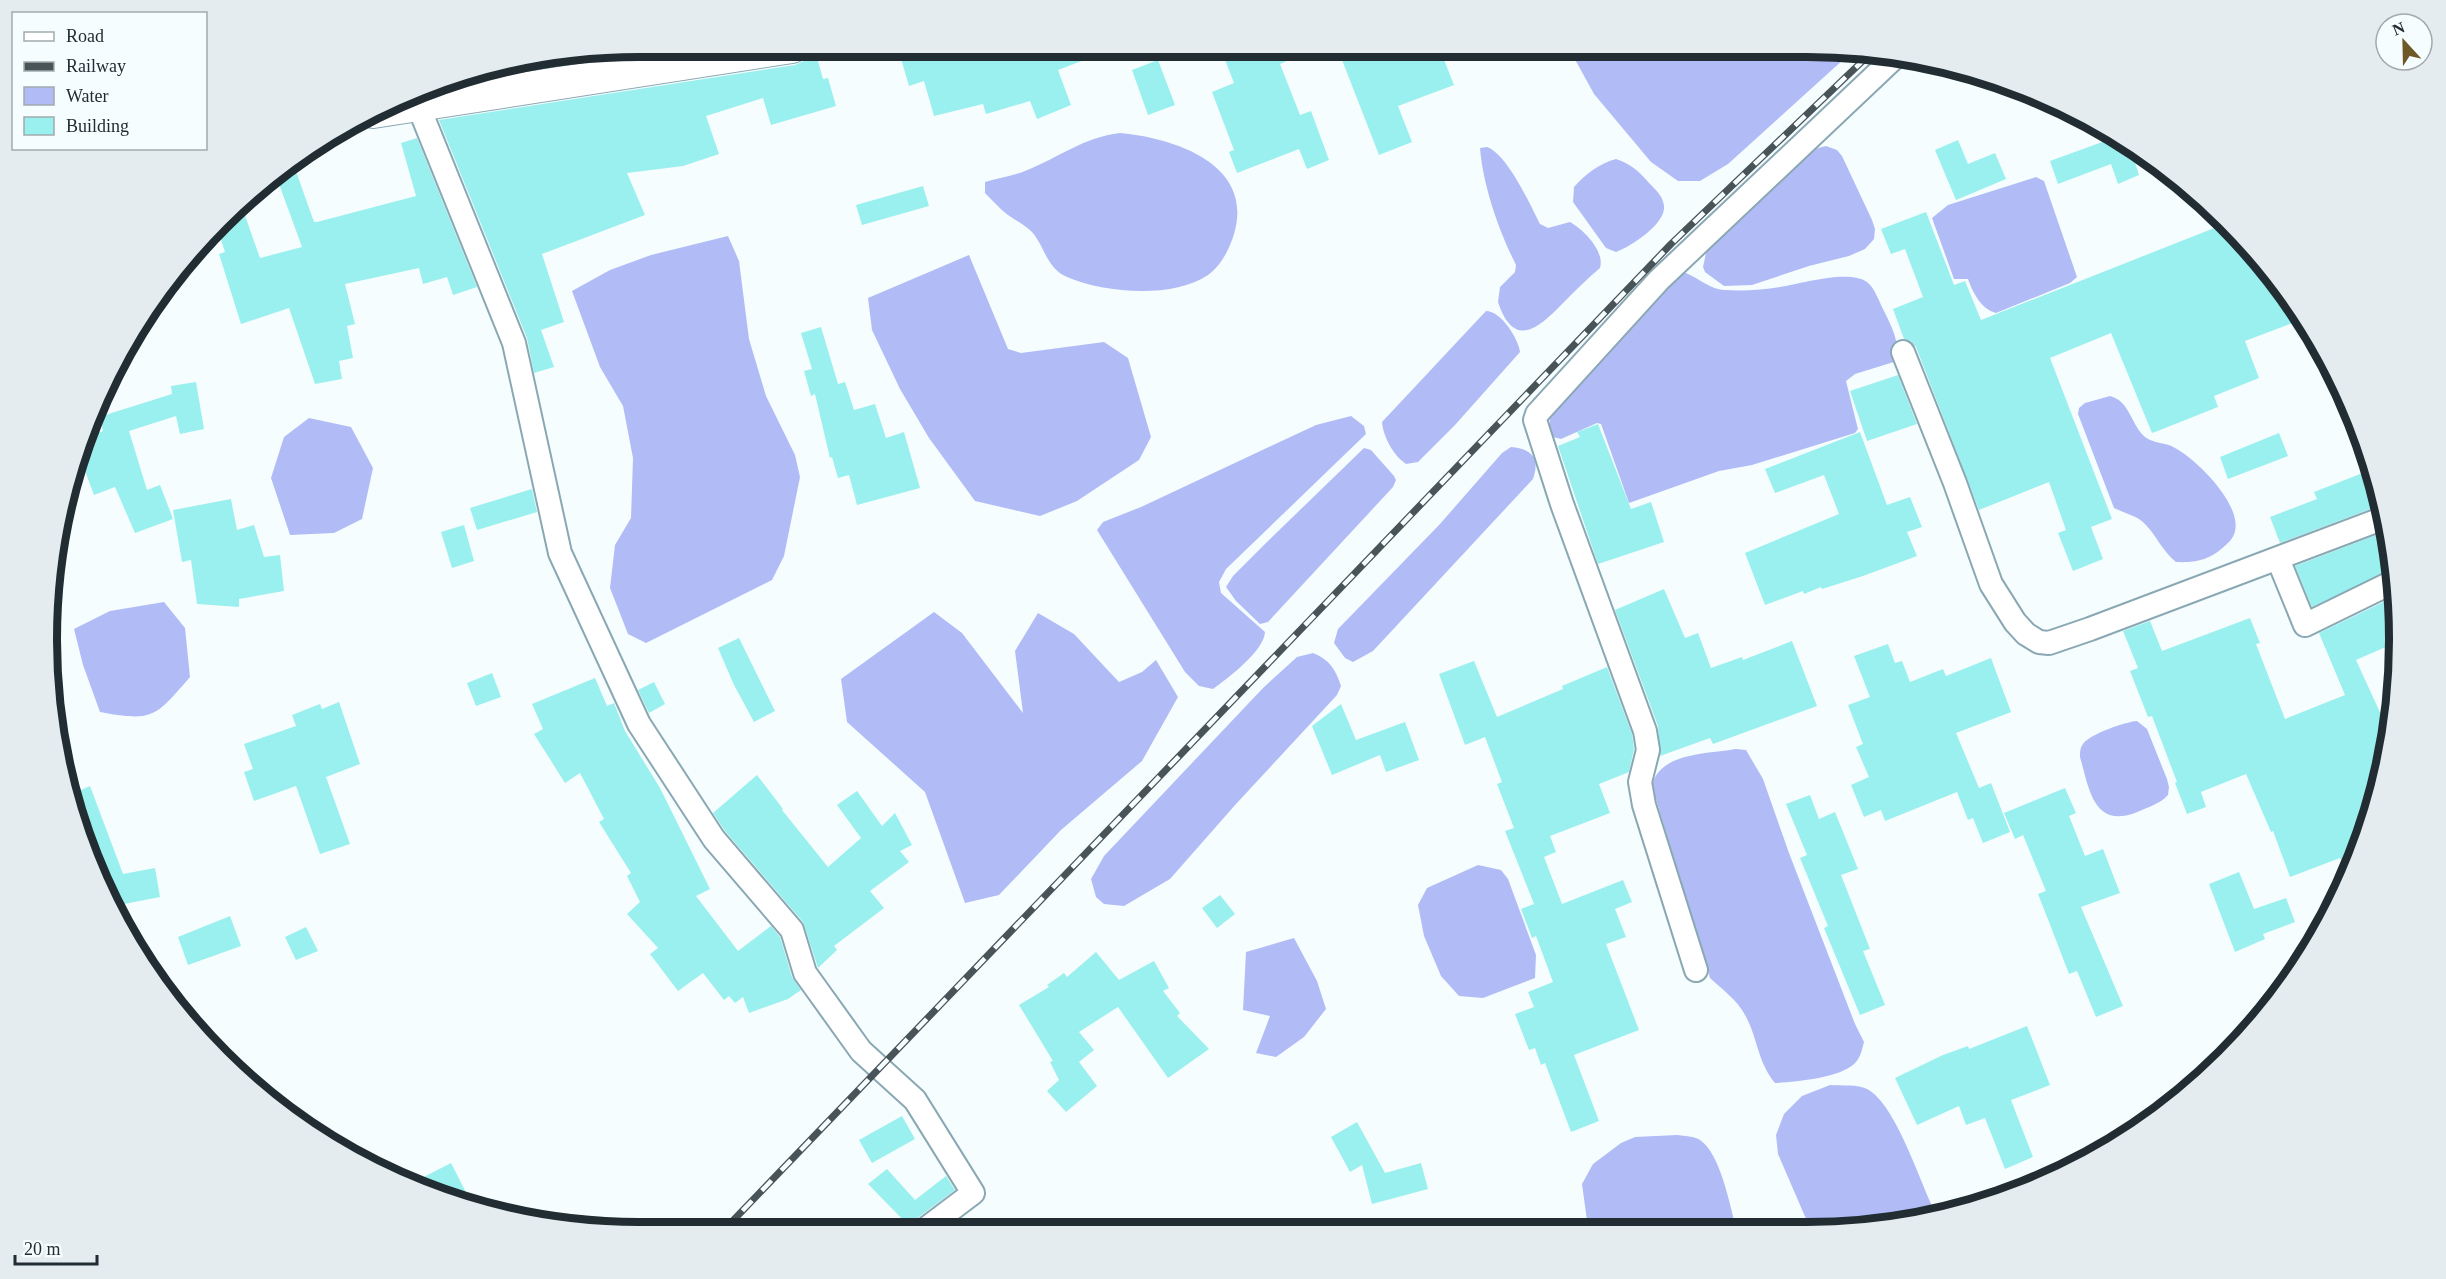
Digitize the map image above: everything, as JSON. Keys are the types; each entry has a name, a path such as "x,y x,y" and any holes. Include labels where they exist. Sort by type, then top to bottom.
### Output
{"main road":[{"path":"427,99 722,57"}],"street":[{"path":"1696,970 1644,805 1640,782 1648,750 1645,730 1562,504 1535,420 1537,414 1659,280 1889,63"},
{"path":"427,99 514,343 560,553 639,724 714,839 792,930 806,973 861,1051 915,1100 973,1192 934,1222"},
{"path":"1903,352 1955,483 1991,584 2015,622 2026,634 2039,642 2049,643 2090,629 2377,521"},
{"path":"2278,559 2305,625 2386,585"}],"water":[{"path":"1574,57 1845,58 1728,164 1700,181 1678,181 1651,162 1594,94"},
{"path":"1120,133 1164,141 1185,149 1205,159 1221,173 1233,189 1237,210 1234,234 1224,256 1208,275 1176,288 1138,291 1100,287 1067,277 1054,268 1031,231 1005,213 985,193 985,182 1020,173 1083,143"},
{"path":"1826,146 1837,150 1842,156 1872,220 1875,229 1874,239 1865,249 1849,256 1809,266 1752,285 1724,286 1705,272 1703,267 1706,253 1720,236 1776,186 1796,164 1818,148"},
{"path":"1487,147 1495,151 1510,169 1540,224 1548,228 1570,222 1592,242 1601,261 1600,268 1550,316 1531,329 1522,330 1513,327 1505,318 1498,302 1500,287 1515,272 1516,265 1488,193 1480,148"},
{"path":"1616,159 1642,175 1659,193 1664,206 1659,220 1646,234 1616,252 1606,248 1573,202 1574,187 1579,182 1598,167"},
{"path":"2036,177 2044,181 2077,277 2070,283 1996,313 1982,304 1968,279 1954,279 1932,218 1948,205"},
{"path":"728,236 739,261 749,339 766,396 795,455 800,477 784,556 772,580 646,643 628,634 610,588 615,545 631,518 633,458 623,406 600,367 572,291 610,270 651,255"},
{"path":"969,255 1008,349 1021,353 1104,342 1128,358 1151,437 1139,460 1077,501 1040,516 975,501 929,438 900,389 872,330 868,298"},
{"path":"1679,271 1713,287 1725,290 1767,289 1837,277 1859,278 1867,282 1875,292 1891,325 1898,355 1897,361 1855,374 1846,381 1858,429 1855,433 1752,465 1719,471 1629,503 1601,424 1597,423 1561,439 1553,437 1549,433 1550,414"},
{"path":"1486,311 1497,315 1508,326 1520,352 1455,425 1418,462 1406,464 1390,446 1384,434 1382,422"},
{"path":"2110,396 2122,403 2145,437 2171,446 2197,464 2209,476 2229,504 2235,518 2235,531 2229,542 2211,556 2198,561 2176,562 2142,521 2114,508 2078,414 2079,408 2085,403"},
{"path":"1351,416 1364,426 1366,434 1226,569 1219,582 1221,593 1265,632 1259,647 1227,678 1213,689 1199,686 1185,672 1097,530 1103,522 1141,507 1316,425"},
{"path":"309,418 351,427 373,468 362,519 334,533 290,535 271,478 284,437"},
{"path":"1511,447 1525,450 1533,456 1536,466 1533,479 1373,651 1353,662 1345,658 1334,643 1338,629 1440,524 1502,453"},
{"path":"1364,448 1371,450 1394,476 1396,480 1393,487 1268,622 1260,624 1236,601 1226,587 1233,576"},
{"path":"164,602 185,628 190,677 169,701 152,713 132,716 100,712 83,665 74,629 110,611"},
{"path":"934,612 962,633 1023,713 1015,651 1038,613 1074,634 1119,682 1142,672 1156,660 1178,697 1142,761 1061,830 999,895 965,903 925,792 847,722 841,679"},
{"path":"1313,653 1328,662 1337,675 1341,686 1337,695 1170,879 1124,906 1104,904 1096,897 1091,879 1104,856 1263,688 1297,657"},
{"path":"2137,721 2147,729 2167,779 2168,795 2135,813 2121,816 2110,815 2095,802 2090,792 2080,757 2081,749 2087,740 2100,733"},
{"path":"1736,749 1746,750 1763,779 1789,853 1864,1042 1854,1064 1828,1076 1775,1083 1761,1058 1742,1010 1710,978 1652,786 1664,767 1675,761 1699,754"},
{"path":"1478,865 1501,870 1508,879 1536,955 1535,978 1483,998 1459,996 1441,976 1424,936 1418,905 1427,888"},
{"path":"1294,938 1317,981 1326,1009 1304,1037 1276,1057 1256,1053 1270,1016 1243,1010 1246,952"},
{"path":"1830,1085 1863,1087 1878,1097 1897,1127 1933,1208 1883,1217 1807,1222 1778,1154 1776,1135 1784,1114 1802,1096"},
{"path":"1677,1135 1698,1139 1707,1147 1719,1167 1734,1222 1587,1222 1582,1184 1593,1164 1621,1143 1635,1137"}],"building":[{"path":"806,57 817,57 823,79 828,78 836,106 771,125 763,98 706,116 719,154 683,166 627,173 645,215 542,254 564,322 541,330 554,367 534,373 527,338 439,120 795,65 804,61"},
{"path":"900,57 1092,57 1058,70 1071,105 1037,119 1030,101 986,114 983,104 934,116 924,81 909,86"},
{"path":"1224,57 1296,57 1280,64 1300,115 1311,111 1329,160 1307,169 1299,149 1237,173 1229,152 1234,150 1212,92 1234,83"},
{"path":"1341,57 1443,57 1454,85 1398,106 1412,142 1379,155"},
{"path":"607,58 567,64 567,62"},
{"path":"1158,60 1175,105 1148,115 1132,70"},
{"path":"417,138 477,287 453,295 447,277 423,284 419,268 345,284 355,324 347,326 353,358 339,361 342,379 315,384 289,308 241,324 219,254 225,252 220,236 244,213 260,258 302,247 278,182 295,170 314,222 416,196 401,143"},
{"path":"1958,140 1968,164 1995,153 2006,179 1956,200 1935,150"},
{"path":"2107,140 2135,159 2139,175 2118,184 2111,164 2058,184 2050,161"},
{"path":"923,186 929,206 862,225 856,205"},
{"path":"1926,212 1954,285 1965,281 1981,320 2217,227 2269,285 2295,322 2245,341 2259,378 2214,396 2218,407 2152,433 2111,333 2050,358 2112,519 2091,527 2103,559 2073,571 2058,533 2066,530 2049,482 1979,510 1916,347 1911,341 1904,339 1893,309 1923,297 1905,249 1891,254 1881,229"},
{"path":"821,327 838,384 845,382 854,410 875,404 886,438 904,432 920,488 857,505 849,475 838,478 832,457 830,458 815,394 811,396 804,371 812,369 801,333"},
{"path":"1898,375 1917,424 1867,441 1850,391"},
{"path":"196,382 204,429 180,434 176,416 129,431 147,490 160,485 173,519 135,533 115,487 94,495 84,467 95,434 103,431 100,420 101,416 172,394 171,386"},
{"path":"1598,424 1631,509 1651,502 1664,542 1598,564 1558,446 1580,437 1577,432"},
{"path":"1860,432 1887,505 1910,497 1922,527 1907,532 1917,556 1863,576 1804,594 1803,591 1765,605 1745,553 1839,514 1824,475 1775,493 1765,469"},
{"path":"2279,433 2288,456 2228,479 2220,457"},
{"path":"2364,472 2374,508 2280,543 2270,517 2317,499 2314,492"},
{"path":"532,489 537,512 477,530 470,508"},
{"path":"231,499 237,530 254,525 264,557 280,555 284,591 239,599 239,607 197,604 191,560 182,562 173,510"},
{"path":"464,525 474,561 452,568 441,532"},
{"path":"2379,534 2385,573 2312,607 2295,566"},
{"path":"1664,589 1685,638 1698,633 1711,668 1742,657 1743,660 1792,641 1817,706 1713,744 1710,738 1660,756 1658,726 1615,610"},
{"path":"2388,600 2389,646 2356,660 2383,720 2378,753 2358,827 2344,864 2340,858 2290,877 2273,831 2271,832 2246,774 2201,792 2206,807 2187,814 2152,716 2148,717 2130,671 2138,668 2123,631 2150,621 2162,651 2250,618 2260,643 2256,644 2285,719 2345,695 2319,633"},
{"path":"739,638 775,711 754,722 718,648"},
{"path":"1888,644 1895,663 1902,661 1910,682 1943,669 1946,676 1991,658 2011,712 1956,733 1979,788 1991,783 2010,832 1983,843 1973,818 1968,820 1957,792 1885,821 1881,810 1864,817 1851,785 1869,777 1856,747 1863,744 1848,705 1870,697 1854,656"},
{"path":"1474,661 1497,717 1563,689 1562,686 1607,667 1632,734 1634,749 1629,772 1599,784 1610,813 1550,836 1556,852 1544,857 1562,904 1623,880 1632,902 1615,909 1626,937 1606,944 1639,1030 1574,1055 1599,1121 1571,1132 1545,1063 1541,1065 1535,1048 1529,1050 1515,1014 1534,1007 1528,992 1553,982 1536,936 1532,938 1521,909 1534,904 1505,831 1514,828 1497,784 1502,782 1485,737 1465,745 1439,674"},
{"path":"492,673 501,697 476,706 467,683"},
{"path":"595,678 607,706 614,703 625,731 660,788 710,889 696,896 738,951 771,926 780,937 792,977 801,990 788,999 749,1013 743,997 735,1003 729,996 724,1000 703,973 678,991 650,954 658,948 627,914 640,902 627,876 631,873 599,822 604,819 580,773 565,783 534,734 543,729 532,704"},
{"path":"654,682 665,704 649,713 638,690"},
{"path":"339,702 360,764 326,777 350,844 320,854 296,786 254,801 244,772 253,769 244,744 296,726 292,715 320,704 322,709"},
{"path":"1341,704 1356,740 1405,722 1419,760 1386,772 1380,755 1332,775 1312,726"},
{"path":"757,775 828,867 861,838 837,805 857,791 882,826 895,813 912,845 900,851 909,862 870,891 884,908 834,946 837,950 818,968 803,922 725,831 713,813"},
{"path":"90,786 123,874 155,868 160,897 121,905 101,862 78,792"},
{"path":"2065,788 2076,813 2069,816 2085,856 2103,849 2120,893 2081,907 2123,1006 2096,1017 2077,971 2069,974 2038,894 2046,891 2023,835 2015,839 2004,813"},
{"path":"1810,795 1819,819 1835,812 1858,869 1841,875 1870,949 1863,951 1885,1005 1860,1015 1824,928 1828,926 1800,858 1807,855 1786,804"},
{"path":"2239,872 2254,909 2286,898 2295,922 2263,934 2265,939 2235,952 2209,884"},
{"path":"1220,895 1235,914 1217,928 1202,908"},
{"path":"230,916 241,946 188,965 178,937"},
{"path":"306,927 318,951 296,960 285,937"},
{"path":"1096,952 1119,980 1154,961 1169,988 1163,991 1180,1013 1177,1016 1209,1049 1168,1078 1118,1007 1079,1032 1094,1050 1079,1062 1097,1086 1066,1112 1047,1091 1059,1080 1050,1062 1053,1061 1019,1005 1049,987 1047,985 1064,973 1067,977"},
{"path":"2027,1026 2050,1085 2011,1100 2033,1157 2005,1169 1985,1118 1966,1125 1959,1106 1917,1125 1895,1078 1943,1055 1968,1046 1969,1049"},
{"path":"902,1116 915,1139 872,1163 859,1140"},
{"path":"1357,1122 1385,1173 1421,1163 1428,1189 1372,1204 1362,1165 1350,1172 1331,1137"},
{"path":"451,1163 468,1196 452,1191 420,1179"},
{"path":"887,1169 915,1200 946,1176 955,1190 914,1222 905,1222 868,1184"}],"railway":[{"path":"732,1222 1671,244 1864,60"}]}
